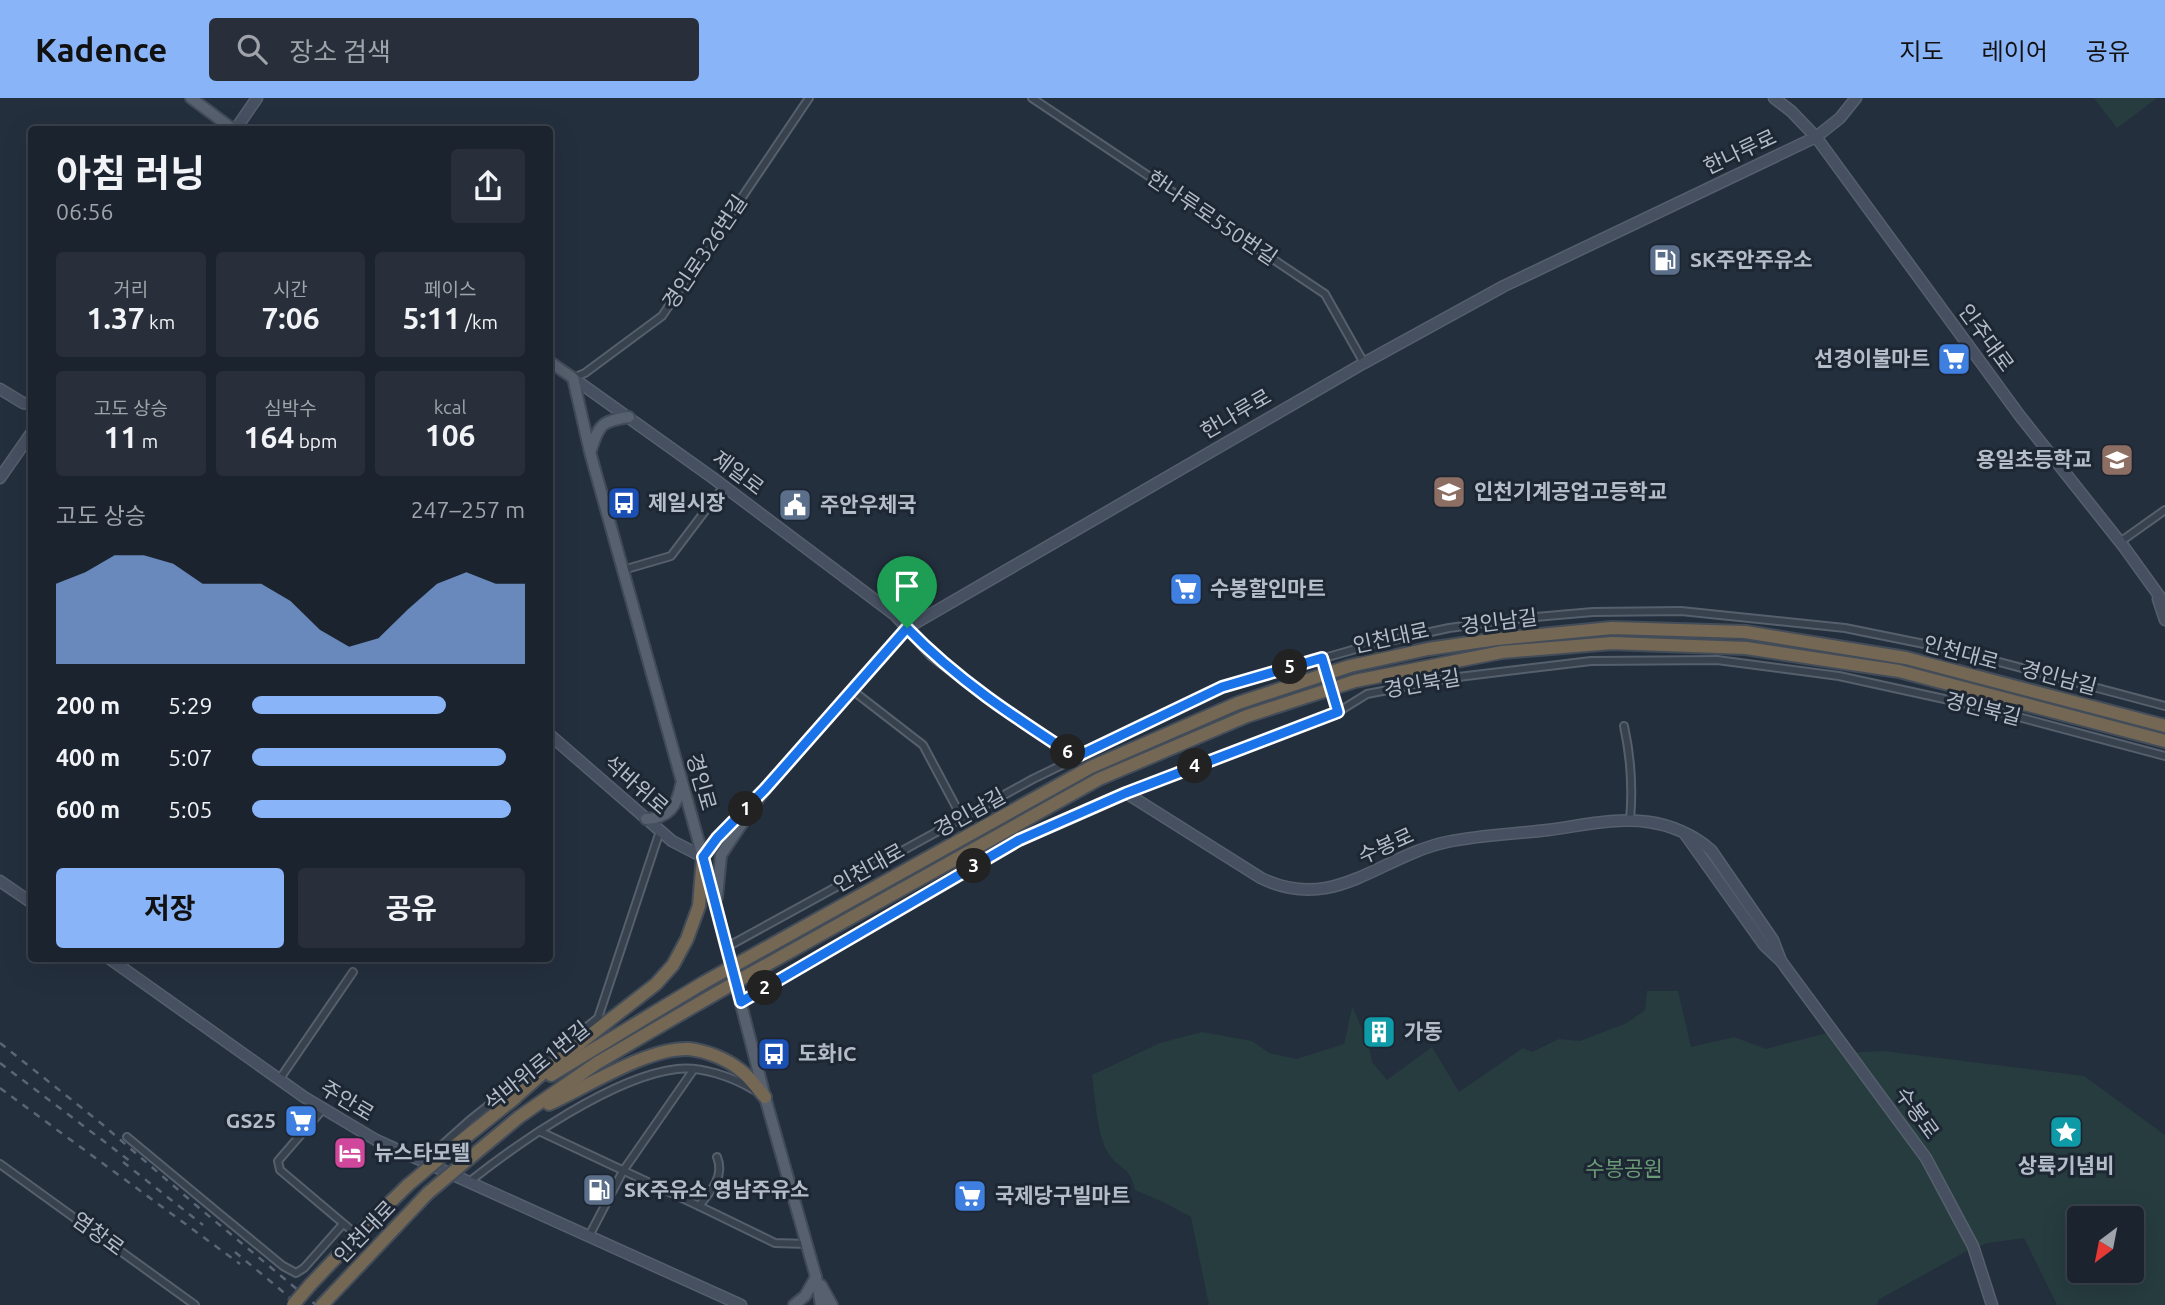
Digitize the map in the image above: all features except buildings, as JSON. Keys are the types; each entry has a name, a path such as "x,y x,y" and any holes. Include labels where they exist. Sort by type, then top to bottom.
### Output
{"highway":[{"name":"인천대로","path":"293,1305 357,1235 408,1185 509,1102 592,1049 703,983 1091,767 1238,703 1350,666 1428,649 1497,639 1612,628 1745,632 1906,658 2165,726"},
{"name":"인천대로","path":"326,1301 428,1193 520,1117 597,1063 750,974 1112,774 1247,716 1355,681 1502,652 1612,643 1746,648 1899,671 2165,741"},
{"path":"509,1102 656,984 673,965 687,939 699,906 703,857"},
{"path":"520,1117 636,1062 661,1052 689,1049 715,1055 741,1070 765,1097"}],"main road":[{"path":"191,98 229,126"},
{"path":"237,126 257,98"},
{"name":"인주대로","path":"1774,98 1816,137 2020,416 2161,595 2165,604"},
{"name":"한나루로","path":"703,857 717,838 765,789 907,628 1364,363 1504,286 1816,137 1840,118 1856,98"},
{"path":"553,364 572,379"},
{"name":"제일로","path":"572,379 724,486 895,615 932,655 997,705 1076,757"},
{"name":"경인로","path":"572,379 816,1277 821,1305"},
{"path":"0,389 28,404"},
{"path":"590,452 598,428 610,420 629,417"},
{"path":"0,478 28,438"},
{"path":"2161,595 2165,620"},
{"name":"석바위로","path":"553,738 672,841 703,857"},
{"path":"646,819 658,818 668,813 678,801 681,782"},
{"path":"716,906 721,855 765,789"},
{"name":"수봉로","path":"1126,793 1261,877 1283,886 1307,889 1330,888 1359,879 1415,852 1448,842 1630,820 1667,826 1699,839 1711,850 1773,940 1781,961 1926,1158 1973,1246 1992,1305"},
{"path":"0,881 28,897"},
{"name":"주안로","path":"114,962 279,1080 376,1140 741,1305"},
{"path":"794,1305 805,1296 816,1277"},
{"path":"816,1277 832,1305"}],"street":[{"name":"경인로326번길","path":"572,379 585,373 662,316 809,98"},
{"name":"한나루로550번길","path":"1032,98 1320,289 1364,363"},
{"path":"623,570 671,556 724,486"},
{"path":"2120,542 2165,510"},
{"name":"경인남길","path":"727,947 1076,757 1222,687 1323,661 1370,645 1436,631 1523,618 1592,612 1681,611 1845,628 1954,650 2165,706"},
{"name":"경인북길","path":"741,1002 1019,840 1367,694 1450,678 1591,661 1717,660 1839,676 1981,707 2165,756"},
{"path":"1323,661 1337,708"},
{"path":"852,690 923,745 962,818"},
{"path":"1624,726 1632,774 1630,820"},
{"name":"석바위로1번길","path":"424,1162 489,1104 598,1018 660,831"},
{"path":"279,1080 353,972"},
{"path":"469,1182 501,1157 584,1106 645,1076 680,1068 694,1069 744,1084 765,1097"},
{"path":"589,1236 623,1171 694,1069"},
{"path":"323,1109 278,1161 278,1165 280,1170 357,1235"},
{"path":"541,1132 775,1243 807,1244"},
{"path":"127,1137 283,1266 296,1273 343,1224"},
{"path":"699,1206 718,1178 721,1167 717,1157"},
{"name":"염창로","path":"0,1164 195,1305"}],"green space":[{"path":"2094,98 2157,98 2117,128"},
{"name":"수봉공원","path":"1647,991 1678,991 1691,1047 1734,1037 1766,1049 1827,1033 1843,1053 1883,1051 2084,1076 2165,1135 2165,1305 2057,1305 2024,1238 1988,1243 1965,1252 1878,1300 1877,1305 1209,1305 1191,1217 1135,1190 1130,1176 1107,1151 1099,1125 1092,1075 1160,1043 1202,1032 1252,1041 1269,1053 1296,1059 1344,1044 1353,1008 1368,1042 1372,1062 1387,1080 1432,1047 1459,1092 1523,1048 1532,1052 1559,1039 1580,1041 1627,1023 1645,1010"}],"railway":[{"path":"0,1043 102,1124 316,1305"},
{"path":"0,1063 134,1164"},
{"path":"0,1088 240,1264"},
{"path":"123,1162 203,1225"},
{"path":"235,1252 299,1305"}],"place":[{"name":"SK주안주유소","path":"1665,260"},
{"name":"선경이불마트","path":"1954,359"},
{"name":"용일초등학교","path":"2117,460"},
{"name":"인천기계공업고등학교","path":"1449,492"},
{"name":"제일시장","path":"624,503"},
{"name":"주안우체국","path":"795,505"},
{"name":"수봉할인마트","path":"1186,589"},
{"name":"가동","path":"1379,1032"},
{"name":"도화IC","path":"774,1054"},
{"name":"GS25","path":"301,1121"},
{"name":"상륙기념비","path":"2066,1132"},
{"name":"뉴스타모텔","path":"350,1153"},
{"name":"SK주유소 영남주유소","path":"599,1190"},
{"name":"국제당구빌마트","path":"970,1196"}],"route":[{"path":"907,628 932,655 997,705 1076,757 1222,687 1322,658 1338,712 1126,793 1019,840 741,1002 703,857 717,838 765,789 907,628"}]}
